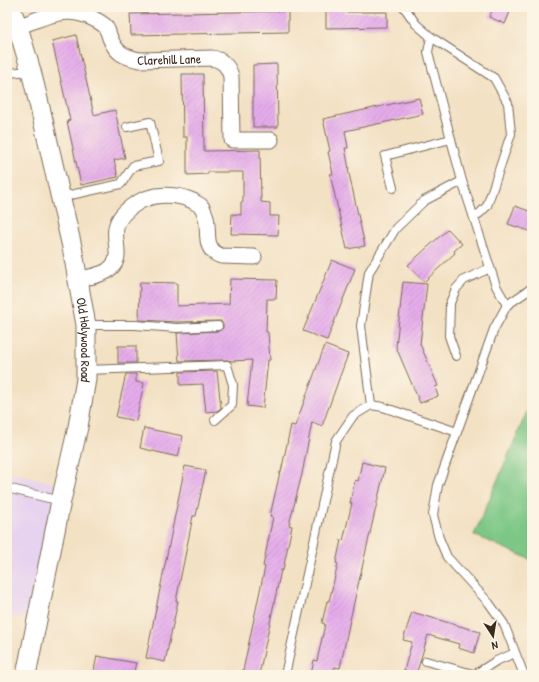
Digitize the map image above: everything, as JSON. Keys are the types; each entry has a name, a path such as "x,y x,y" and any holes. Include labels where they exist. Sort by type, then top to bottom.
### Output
{"street":[{"name":"Old Holywood Road","path":"10,7 31,71 61,197 86,325 86,380 78,427 61,500 26,675"},
{"name":"Clarehill Lane","path":"18,28 49,14 71,12 90,17 105,26 114,47 119,52 131,58 140,60 218,59 227,66 231,76 232,140 272,140"},
{"path":"78,280 100,274 110,268 117,258 118,251 116,229 122,215 138,202 157,196 179,197 191,200 201,206 208,221 208,244 217,254 221,256 254,257"}],"lane":[{"path":"404,7 416,24 431,37 494,78 508,103 511,134 487,206 474,217"},
{"path":"431,37 428,52 462,181 496,286 507,305"},
{"path":"7,74 31,71"},
{"path":"61,197 121,184 133,166 159,161 150,122 127,127"},
{"path":"393,188 385,156 451,139"},
{"path":"370,405 361,326 369,272 396,228 424,201 462,181"},
{"path":"456,356 449,336 450,303 456,289 464,280 490,268"},
{"path":"524,675 504,624 489,603 447,557 439,538 433,515 438,485 494,329 507,305 532,288"},
{"path":"86,325 134,325 177,328 218,326"},
{"path":"86,370 227,365 233,384 232,405 215,420"},
{"path":"285,675 336,441 353,416 370,405 383,407 457,432"},
{"path":"7,488 61,500"},
{"path":"426,662 474,675 496,661 515,653"}],"shaded area":[{"path":"7,471 65,486 24,619 7,615"}],"green space":[{"path":"532,400 532,560 474,535"}],"building":[{"path":"326,7 345,7 345,12 387,12 387,27 326,28"},
{"path":"494,7 512,7 505,24 489,17"},
{"path":"288,11 288,32 131,35 130,14"},
{"path":"76,35 94,115 115,110 125,158 114,160 118,177 81,185 67,121 70,120 52,41"},
{"path":"277,64 278,127 253,127 253,65"},
{"path":"182,74 203,74 204,151 260,150 261,202 270,203 270,216 279,216 278,235 231,234 232,214 241,215 241,202 243,202 243,172 208,172 208,174 187,175 187,137 183,137"},
{"path":"419,98 423,114 345,131 348,148 345,148 348,169 365,246 347,249 330,174 333,174 323,119"},
{"path":"515,206 532,212 532,232 508,224"},
{"path":"448,229 462,244 454,251 455,253 424,282 408,265"},
{"path":"332,260 355,269 327,340 303,331"},
{"path":"230,279 277,280 276,299 267,299 266,332 268,332 270,360 268,360 263,408 247,406 252,360 179,361 177,333 219,331 223,328 221,321 177,322 139,320 140,282 177,283 177,306 229,304"},
{"path":"403,282 427,284 420,344 438,386 435,387 438,396 420,403 396,347"},
{"path":"325,345 348,354 322,426 312,422 302,474 289,525 292,526 283,570 281,570 259,675 242,675 265,567 263,566 273,517 270,516 291,425 295,426"},
{"path":"118,346 136,346 136,363 118,363"},
{"path":"217,371 221,408 217,411 206,412 203,384 180,385 180,372"},
{"path":"126,374 136,374 136,382 144,383 136,421 116,417"},
{"path":"144,428 183,436 178,457 140,448"},
{"path":"362,462 385,468 340,668 335,667 333,675 311,675 314,660 317,661 325,624 322,623 338,564 336,563 352,503 350,503 355,480 358,481"},
{"path":"185,466 206,470 196,516 193,516 176,601 178,601 165,662 146,658"},
{"path":"412,612 480,632 474,653 458,648 459,644 428,635 416,675 403,674 412,642 403,640"},
{"path":"97,656 136,663 133,675 93,675"}]}
